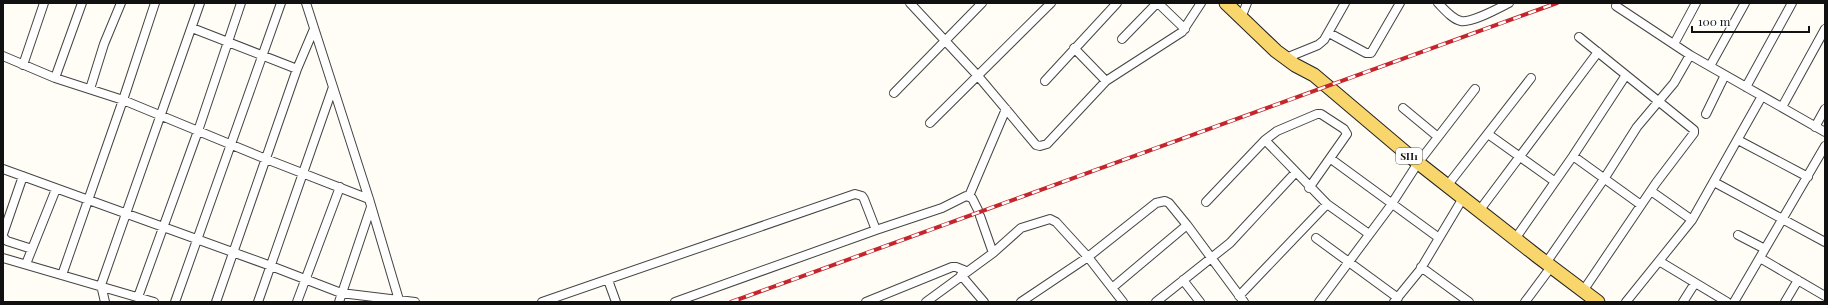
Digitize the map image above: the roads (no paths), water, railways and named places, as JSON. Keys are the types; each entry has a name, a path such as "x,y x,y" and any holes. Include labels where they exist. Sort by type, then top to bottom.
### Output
{"main road":[{"name":"SH1","path":"1228,4 1240,18 1286,58 1314,75 1418,163 1596,301"}],"street":[{"path":"23,65 44,3"},
{"path":"55,78 82,3"},
{"path":"90,89 104,44 121,3"},
{"path":"62,274 123,100 155,3"},
{"path":"105,302 101,285 200,3"},
{"path":"138,297 198,131 241,3"},
{"path":"175,302 281,3"},
{"path":"306,3 372,207 398,300"},
{"path":"910,3 978,76 1036,145 1043,146 1047,144 1106,81 1185,29 1201,3"},
{"path":"894,93 982,3"},
{"path":"930,123 1050,3"},
{"path":"1045,81 1117,3"},
{"path":"1122,38 1157,3 1185,29"},
{"path":"1240,18 1247,3"},
{"path":"1286,58 1318,44 1329,33 1346,3"},
{"path":"1329,33 1366,53 1371,53 1400,3"},
{"path":"1438,3 1461,21 1488,13 1509,3"},
{"path":"1674,44 1696,3"},
{"path":"1710,66 1745,3"},
{"path":"1746,87 1792,3"},
{"path":"1616,6 1690,55 1825,132"},
{"path":"192,28 297,69"},
{"path":"216,302 297,69 314,29"},
{"path":"1782,107 1825,29"},
{"path":"1579,37 1692,127 1694,133 1641,205 1583,291"},
{"path":"1074,48 1106,81"},
{"path":"1479,211 1598,52"},
{"path":"1525,302 1637,127 1674,83 1690,55"},
{"path":"3,56 55,78 123,100 266,160 369,199"},
{"path":"1515,239 1554,181 1573,156 1626,75"},
{"path":"1706,114 1725,75"},
{"path":"1447,186 1531,78"},
{"path":"258,302 333,87"},
{"path":"1318,302 1392,204 1418,163 1475,89"},
{"path":"1626,302 1692,220 1762,96"},
{"path":"1403,108 1438,137"},
{"path":"675,302 942,208 967,196 1006,109"},
{"path":"1815,127 1825,109"},
{"path":"1206,202 1265,140 1278,131 1317,114 1321,114 1344,129 1347,134 1331,159 1309,188"},
{"path":"1488,134 1554,181"},
{"path":"1265,140 1309,188 1327,204 1369,234"},
{"path":"1738,140 1808,177"},
{"path":"1734,302 1784,219 1825,146"},
{"path":"1573,156 1641,205"},
{"path":"1331,159 1439,238"},
{"path":"3,169 163,226 341,293 373,299 415,302"},
{"path":"1156,302 1212,258 1245,228 1295,173"},
{"path":"23,176 3,236 7,241 32,249"},
{"path":"1714,182 1825,242"},
{"path":"297,302 340,187"},
{"path":"26,264 56,188"},
{"path":"1651,191 1692,220"},
{"path":"542,302 855,194 862,196 864,199 876,230"},
{"path":"967,196 979,213 993,253"},
{"path":"1316,238 1349,262 1396,300 1421,267 1463,198"},
{"path":"1021,302 1088,257 1160,201 1169,203 1212,258 1241,299 1327,204"},
{"path":"339,302 372,207"},
{"path":"926,302 963,273 993,253 1025,226 1050,219 1056,222 1088,257 1122,302"},
{"path":"1112,288 1187,225"},
{"path":"1738,235 1766,249"},
{"path":"3,258 101,285 154,302"},
{"path":"1760,258 1798,280 1824,292"},
{"path":"1658,261 1727,302"},
{"path":"866,302 952,267 956,267 963,273 984,302"},
{"path":"1421,267 1470,302"},
{"path":"608,280 616,302"},
{"path":"1183,280 1200,302"},
{"path":"1785,302 1798,280"},
{"path":"1683,302 1695,283"}],"railway":[{"path":"731,302 1557,3"}]}
